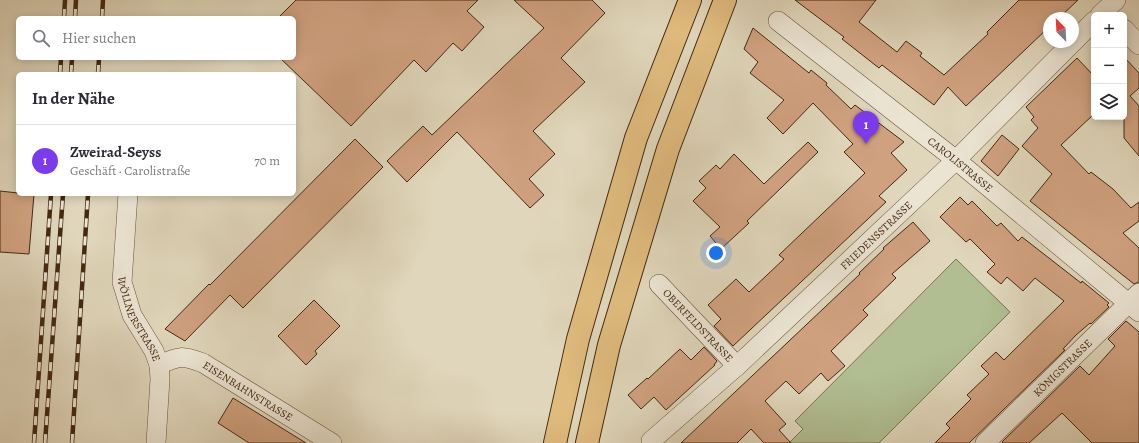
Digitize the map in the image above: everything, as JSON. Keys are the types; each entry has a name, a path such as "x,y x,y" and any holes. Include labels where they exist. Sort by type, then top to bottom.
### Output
{"highway":[{"path":"555,443 578,339 636,138 690,0"},
{"path":"587,443 608,345 668,149 725,0"}],"street":[{"name":"FRIEDENSSTRASSE","path":"651,441 737,366 956,160 1104,10"},
{"name":"CAROLISTRASSE","path":"778,21 1135,302"},
{"path":"1127,32 1139,45"},
{"name":"WÖLLNERSTRASSE","path":"128,196 122,282 132,315 154,351 159,365 160,379 156,443"},
{"name":"OBERFELDSTRASSE","path":"659,284 737,366"},
{"name":"KÖNIGSTRASSE","path":"985,443 1135,302"},
{"name":"EISENBAHNSTRASSE","path":"159,365 173,358 187,357 203,363 332,443"}],"green space":[{"path":"956,259 1010,312 879,443 789,443 803,429 795,421"}],"building":[{"path":"296,0 478,0 467,11 484,27 462,51 453,43 426,72 414,60 351,126 282,60 296,60 296,16 280,16"},
{"path":"514,0 592,0 605,13 561,58 585,82 533,131 555,154 529,179 544,195 530,208 457,132 407,182 387,161 423,126 432,135 544,28"},
{"path":"795,0 876,0 859,22 897,52 906,41 922,53 920,56 944,75 988,34 987,32 1019,0 1078,0 1065,12 1043,12 1043,33 966,106 948,87 934,105 882,65 879,68 842,39 844,37"},
{"path":"753,28 809,73 811,70 827,83 826,85 851,109 855,105 904,142 891,153 907,170 879,196 886,202 733,346 714,326 721,319 708,305 736,279 749,292 784,259 779,255 865,173 844,152 853,144 813,103 783,134 767,118 784,100 750,73 758,62 744,49"},
{"path":"1077,58 1091,73 1091,117 1061,145 1089,174 1091,172 1113,189 1131,208 1139,202 1139,221 1123,233 1139,248 1139,282 1134,284 1030,201 1052,174 1022,146 1038,128 1031,120 1034,117 1026,107"},
{"path":"1127,60 1139,73 1139,88 1130,96 1139,106 1139,156 1124,138 1124,120 1127,120"},
{"path":"1002,135 1019,149 998,176 981,161"},
{"path":"355,139 383,167 243,308 230,295 185,341 165,329 209,284 210,285"},
{"path":"808,142 818,152 747,221 749,223 721,249 710,236 720,227 693,201 706,188 699,181 716,165 720,169 734,154 764,184"},
{"path":"0,191 16,193 16,196 34,196 29,254 0,252"},
{"path":"960,197 968,205 972,201 997,226 1001,223 1018,241 1022,237 1081,283 1082,281 1109,303 1107,305 1109,307 1091,324 1090,323 1076,335 1063,349 1065,350 969,443 935,443 950,428 946,424 971,399 967,395 989,374 981,366 996,352 1004,360 1064,301 1035,278 1023,291 1007,277 1001,284 987,272 995,264 970,239 966,242 940,217"},
{"path":"913,222 930,241 892,274 896,278 863,310 868,315 831,351 845,366 828,381 821,373 799,394 786,381 765,401 786,424 779,430 791,443 764,443 751,429 737,443 681,443 860,274 859,273 884,249 883,248"},
{"path":"314,300 340,326 315,351 317,354 306,365 278,336"},
{"path":"1126,321 1139,332 1139,443 1092,443 1062,413 1029,443 1002,442 1080,366 1089,375 1115,346 1108,339"},
{"path":"704,347 717,361 715,365 666,410 654,397 641,409 628,395 647,378 648,379 680,349 691,360"},
{"path":"233,398 306,443 249,443 218,423"}],"railway":[{"path":"64,16 65,0"},
{"path":"75,16 76,0"},
{"path":"102,16 103,0"},
{"path":"60,72 61,60"},
{"path":"71,72 72,60"},
{"path":"98,72 99,60"},
{"path":"34,443 51,196"},
{"path":"45,443 63,196"},
{"path":"72,443 88,196"}],"place":[{"name":"Zweirad-Seyss","path":"866,144"}]}
